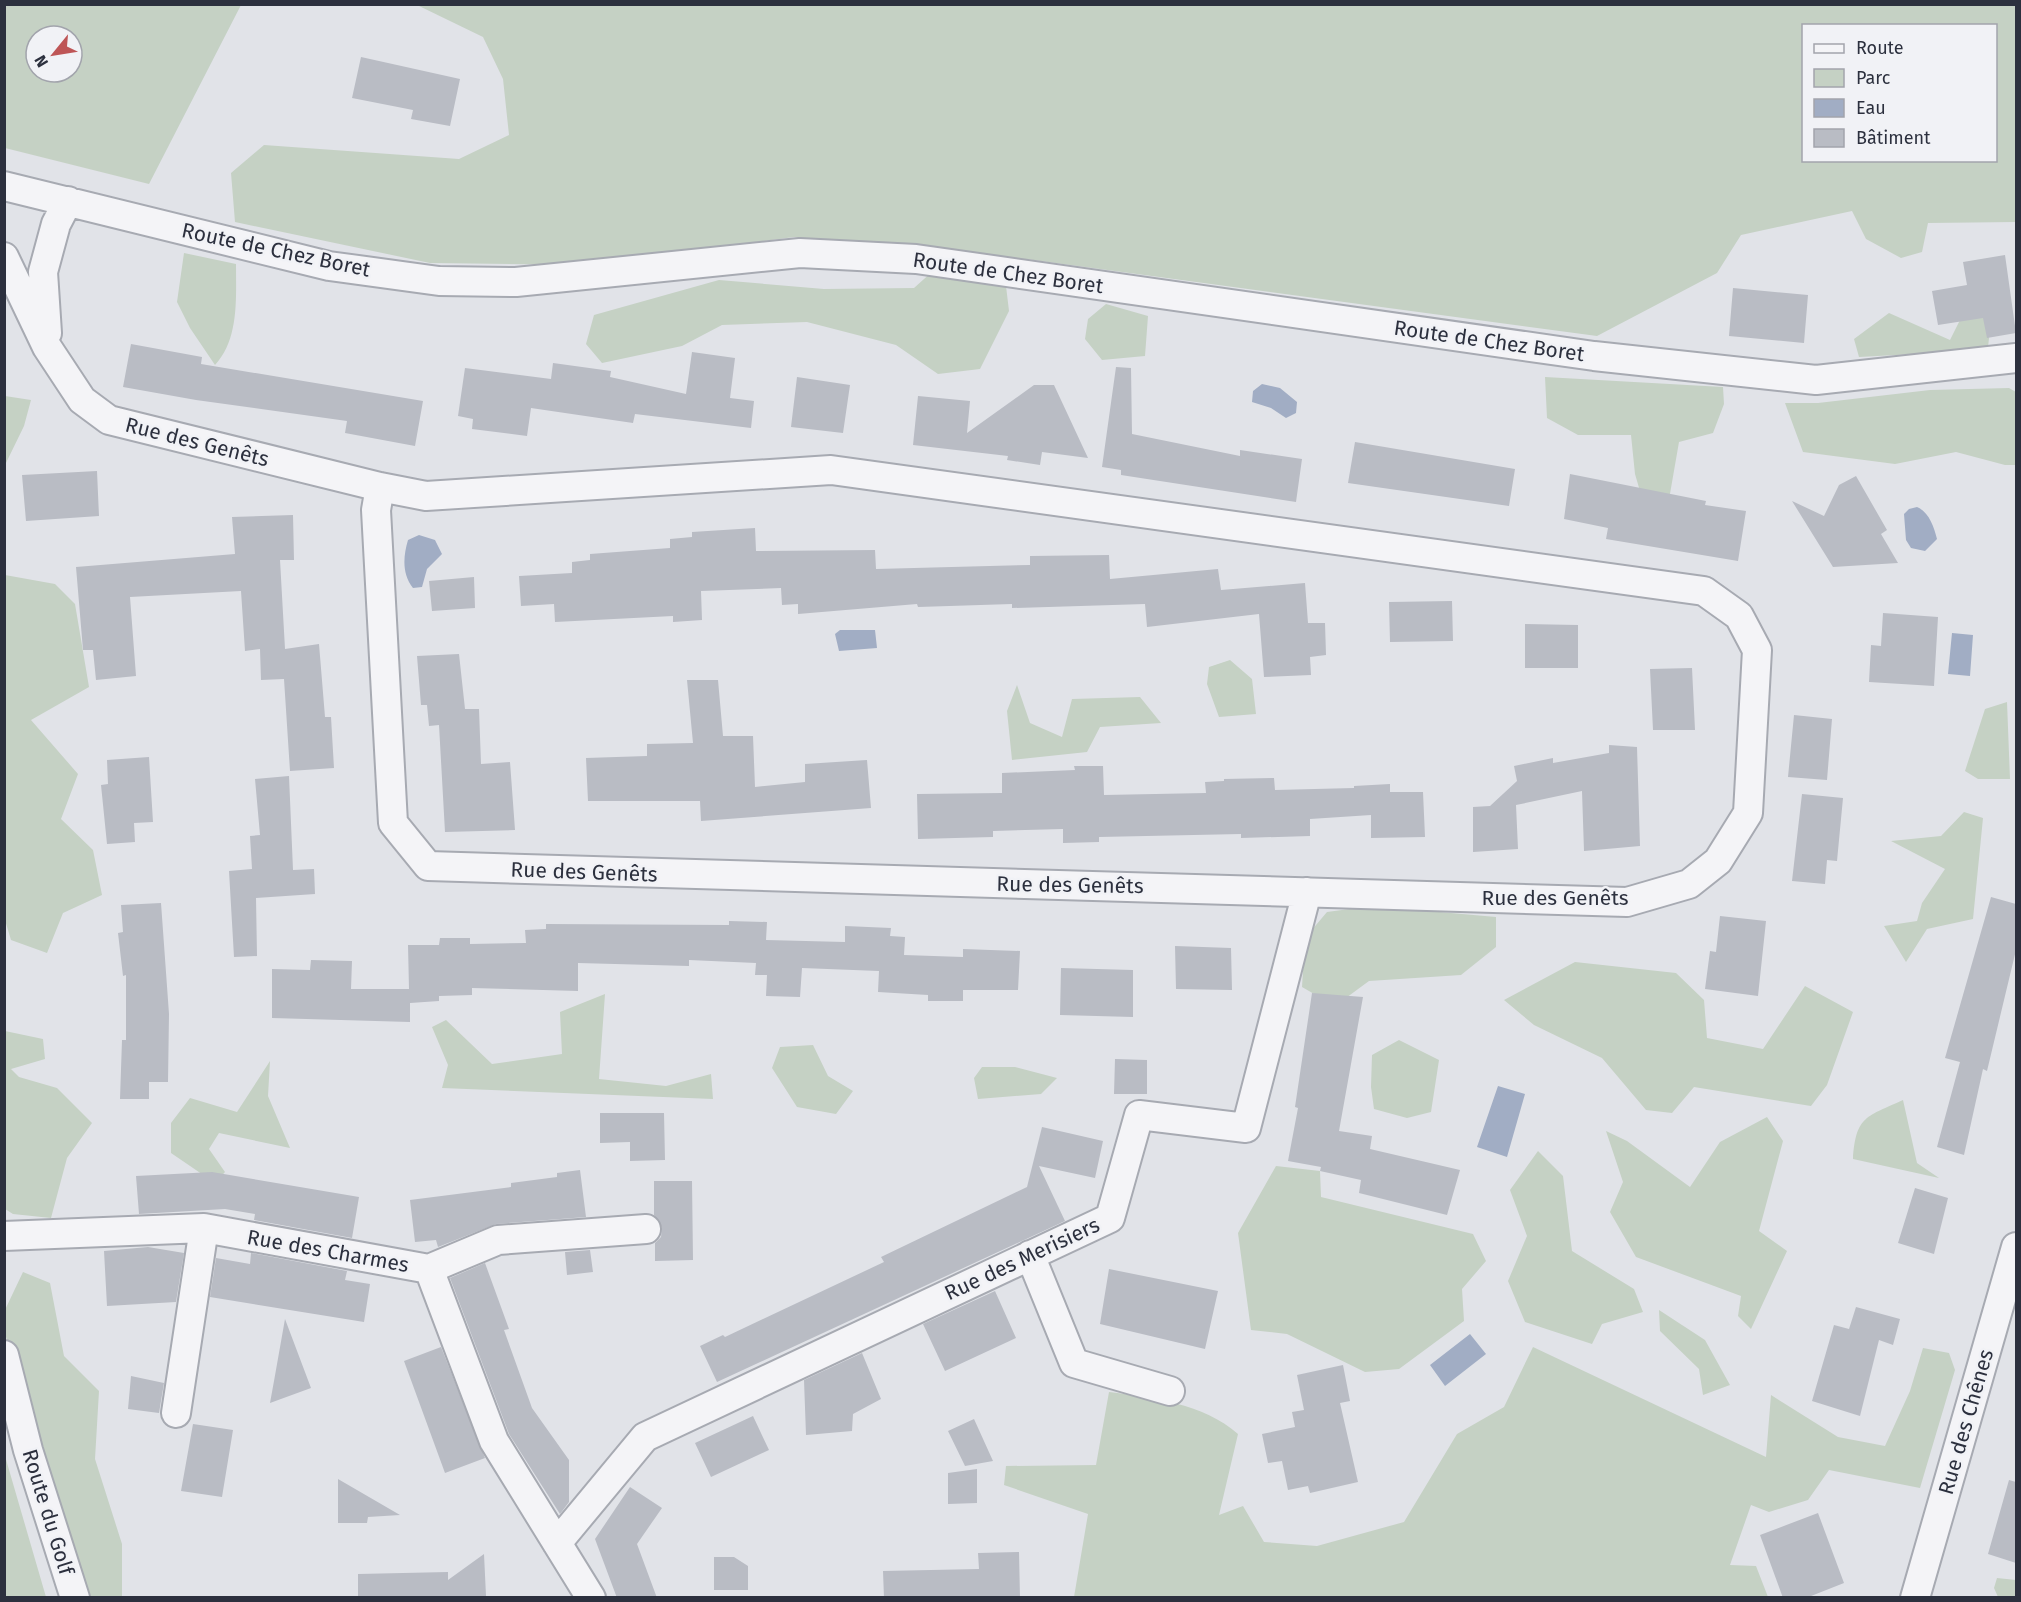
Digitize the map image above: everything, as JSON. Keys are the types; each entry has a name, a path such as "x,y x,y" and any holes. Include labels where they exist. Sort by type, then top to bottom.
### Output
{"street":[{"name":"Route de Chez Boret","path":"4,186 328,266 439,281 516,282 800,253 916,259 1594,356 1816,380 2016,358"},
{"path":"47,347 43,272 56,224 68,201"},
{"name":"Rue des Genêts","path":"4,257 47,347 82,400 108,420 380,487 426,496 831,470 1704,591 1739,616 1757,650 1748,813 1719,861 1689,884 1627,902 1119,885 960,884 428,866 393,824 376,510 380,487"},
{"name":"Rue des Merisiers","path":"557,1543 645,1437 1110,1218 1138,1115 1245,1128 1308,892"},
{"path":"176,1413 204,1228"},
{"name":"Rue des Charmes","path":"4,1236 204,1228 429,1269 494,1441 591,1598"},
{"path":"429,1269 498,1240 646,1229"},
{"name":"Rue des Chênes","path":"1916,1598 2016,1247"},
{"path":"1030,1255 1074,1363 1170,1391"},
{"name":"Route du Golf","path":"4,1355 28,1450 75,1598"}],"green space":[{"path":"5,4 241,4 149,184 5,148"},
{"path":"417,5 2016,5 2016,222 1928,223 1922,252 1901,258 1866,239 1852,211 1741,235 1717,273 1597,336 1026,259 1006,286 1009,311 980,369 938,374 896,345 807,322 722,325 682,346 602,363 586,344 594,315 719,280 824,289 914,288 953,253 794,237 582,265 430,263 235,222 231,173 264,145 459,159 509,135 503,79 483,37"},
{"path":"184,253 236,264 236,304 232,331 223,355 215,365 190,328 177,302"},
{"path":"1970,300 1991,321 1988,347 1952,352 1859,357 1854,339 1889,313 1950,340"},
{"path":"1106,304 1148,316 1145,356 1102,360 1085,339 1088,319"},
{"path":"1545,377 1723,387 1724,404 1713,433 1679,442 1667,511 1642,498 1635,474 1631,435 1578,435 1547,418"},
{"path":"2009,388 2016,392 2016,465 2005,465 1956,452 1895,464 1803,452 1785,403 1818,403 1930,390"},
{"path":"5,396 31,400 24,426 5,465"},
{"path":"5,575 55,584 75,604 89,687 31,720 78,774 61,819 93,850 102,895 63,913 47,953 11,940 5,920"},
{"path":"1230,660 1252,679 1256,714 1219,717 1207,684 1209,667"},
{"path":"1017,685 1030,723 1062,737 1072,699 1140,697 1161,723 1100,727 1087,752 1012,760 1007,711"},
{"path":"2007,702 2010,779 1978,779 1965,771 1985,709"},
{"path":"1964,812 1983,818 1973,919 1927,929 1906,962 1884,926 1917,921 1922,903 1945,869 1891,841 1941,836"},
{"path":"1372,906 1496,917 1496,947 1461,975 1369,981 1335,1006 1302,987 1305,938 1327,912"},
{"path":"1575,962 1676,973 1704,1000 1707,1038 1763,1049 1805,986 1853,1012 1827,1085 1811,1106 1694,1087 1672,1113 1646,1110 1602,1058 1534,1025 1504,1000"},
{"path":"605,994 599,1079 666,1086 711,1074 713,1099 442,1088 448,1065 432,1027 446,1020 492,1064 562,1054 560,1012"},
{"path":"5,1031 43,1039 45,1059 11,1069 19,1077 57,1088 92,1123 67,1158 51,1218 13,1214 5,1209"},
{"path":"1399,1040 1439,1060 1431,1112 1407,1118 1374,1109 1371,1087 1372,1055"},
{"path":"813,1045 828,1076 853,1091 836,1114 797,1107 772,1068 780,1047"},
{"path":"270,1061 268,1096 290,1148 219,1133 209,1149 225,1172 215,1183 171,1153 171,1123 190,1098 237,1112"},
{"path":"982,1067 1015,1067 1057,1078 1041,1094 978,1099 974,1078"},
{"path":"1903,1100 1917,1163 1939,1178 1853,1159 1857,1134 1866,1119"},
{"path":"1767,1117 1783,1141 1759,1231 1787,1251 1751,1329 1738,1316 1741,1296 1636,1257 1610,1212 1623,1182 1606,1131 1627,1141 1690,1187 1720,1142"},
{"path":"1538,1151 1563,1176 1572,1251 1634,1289 1643,1312 1602,1324 1592,1344 1525,1322 1508,1281 1527,1236 1510,1190"},
{"path":"1276,1166 1320,1171 1321,1197 1473,1234 1486,1261 1462,1289 1464,1321 1399,1369 1365,1372 1287,1334 1251,1330 1238,1233"},
{"path":"23,1272 50,1283 64,1356 99,1391 95,1459 122,1544 122,1597 77,1597 5,1333 4,1312"},
{"path":"1659,1310 1705,1340 1730,1385 1703,1395 1699,1369 1660,1331"},
{"path":"1533,1347 1766,1457 1771,1395 1838,1437 1885,1446 1910,1391 1923,1348 1949,1353 1955,1370 1920,1488 1829,1470 1808,1500 1769,1512 1751,1505 1730,1565 1756,1566 1768,1597 1074,1597 1088,1514 1004,1485 1006,1466 1096,1465 1109,1392 1160,1400 1209,1415 1238,1434 1219,1515 1243,1506 1264,1542 1317,1546 1404,1522 1457,1434 1504,1407"},
{"path":"5,1456 46,1597 5,1597"},
{"path":"1997,1578 2016,1580 2016,1597 1998,1597 1994,1588"}],"water":[{"path":"1262,384 1280,388 1297,402 1296,413 1286,418 1271,408 1252,402 1253,391"},
{"path":"1917,507 1928,516 1937,539 1925,551 1911,548 1906,540 1904,514 1909,509"},
{"path":"419,535 435,540 442,554 427,569 422,587 413,588 405,571 405,553 408,540"},
{"path":"840,630 875,630 877,648 839,651 835,634"},
{"path":"1952,633 1973,635 1970,676 1948,674"},
{"path":"1498,1086 1525,1094 1507,1157 1477,1147"},
{"path":"1470,1334 1486,1354 1445,1386 1430,1365"}],"building":[{"path":"361,57 460,79 450,126 411,119 413,110 352,98"},
{"path":"2005,255 2016,333 1987,338 1983,318 1938,325 1932,291 1967,285 1963,262"},
{"path":"1733,288 1808,295 1804,343 1729,336"},
{"path":"131,344 202,357 201,364 423,401 415,446 345,433 347,421 196,400 123,387"},
{"path":"692,352 735,358 730,398 754,401 751,428 635,414 633,423 531,408 527,436 472,429 473,419 458,416 465,368 551,379 553,363 611,371 610,377 686,394"},
{"path":"1116,367 1131,368 1132,434 1240,456 1240,450 1302,459 1296,502 1121,475 1121,470 1102,467"},
{"path":"797,377 850,385 843,433 791,427"},
{"path":"1034,385 1054,385 1088,458 1042,452 1040,465 1007,460 1008,456 913,445 918,396 970,401 967,433"},
{"path":"1355,442 1515,469 1509,506 1348,483"},
{"path":"97,471 99,516 26,521 22,475"},
{"path":"1570,474 1706,501 1705,505 1746,511 1738,561 1606,539 1608,528 1564,519"},
{"path":"1856,476 1887,530 1881,534 1898,563 1833,567 1792,501 1824,516 1839,485"},
{"path":"293,515 294,560 280,560 285,649 319,644 325,717 331,717 334,768 290,771 284,679 261,680 260,649 245,651 241,591 130,597 136,676 96,680 93,650 83,650 76,567 235,554 232,517"},
{"path":"755,528 756,551 875,550 876,569 1030,565 1030,556 1109,555 1110,579 1218,569 1221,590 1305,583 1308,623 1325,623 1326,655 1310,657 1311,675 1264,677 1259,614 1147,627 1145,604 1012,608 1012,604 918,607 917,604 798,614 798,604 782,605 781,588 701,591 702,620 673,622 673,616 555,622 554,604 521,606 519,576 572,573 572,562 590,560 590,554 670,548 670,539 692,537 692,532"},
{"path":"474,577 475,608 432,611 429,581"},
{"path":"1452,601 1453,641 1390,642 1389,602"},
{"path":"1883,613 1938,617 1934,686 1869,682 1871,645 1881,646"},
{"path":"1525,624 1578,625 1578,668 1525,668"},
{"path":"459,654 465,709 479,709 481,764 510,762 515,830 445,832 439,725 429,726 427,705 421,705 417,656"},
{"path":"1692,668 1695,730 1653,730 1650,669"},
{"path":"687,680 718,680 723,736 753,736 755,787 805,782 805,764 867,760 871,808 701,821 700,801 588,801 586,758 647,756 647,744 693,743"},
{"path":"1794,715 1832,719 1827,780 1788,777"},
{"path":"1609,745 1637,747 1640,846 1584,851 1582,791 1516,805 1518,849 1473,852 1473,807 1490,806 1517,781 1514,766 1553,758 1553,763 1609,753"},
{"path":"149,757 153,822 134,823 135,842 107,844 101,785 108,784 107,760"},
{"path":"1074,766 1103,766 1104,795 1206,793 1205,782 1224,781 1224,779 1274,778 1275,790 1354,788 1354,786 1390,784 1390,792 1423,792 1425,837 1371,838 1371,815 1310,819 1310,836 1241,838 1241,834 1099,837 1099,842 1063,843 1063,829 993,831 993,837 918,839 917,794 1002,793 1002,773 1075,770"},
{"path":"289,776 293,870 314,869 315,894 256,898 257,956 234,957 229,871 252,869 250,836 260,835 255,779"},
{"path":"1802,794 1843,798 1837,861 1827,860 1825,884 1792,881"},
{"path":"1991,897 2016,904 2016,950 1987,1071 1983,1069 1964,1155 1937,1147 1960,1062 1945,1058"},
{"path":"161,903 169,1014 168,1082 149,1082 149,1099 120,1099 122,1040 126,1040 126,975 123,976 118,933 123,932 121,905"},
{"path":"1720,916 1766,921 1758,996 1705,989 1710,951 1716,952"},
{"path":"729,921 767,922 766,940 845,942 845,926 891,928 890,936 905,937 904,955 963,957 963,949 1020,951 1018,990 963,990 963,1001 928,1001 928,995 878,992 879,971 802,968 800,997 766,996 767,975 755,975 756,963 689,960 689,966 578,963 578,991 472,988 472,995 439,996 439,1001 410,1003 410,1022 272,1018 272,969 310,970 311,960 352,961 351,989 409,989 408,945 439,945 440,938 470,938 470,944 526,943 525,930 546,929 546,924 729,925"},
{"path":"1175,946 1231,948 1232,990 1176,989"},
{"path":"1061,968 1133,970 1133,1017 1060,1015"},
{"path":"1312,993 1363,997 1339,1131 1372,1136 1370,1149 1460,1170 1447,1215 1359,1193 1361,1180 1320,1171 1321,1167 1288,1161 1298,1108 1295,1107"},
{"path":"1115,1059 1147,1060 1147,1094 1114,1094"},
{"path":"600,1113 664,1113 665,1160 630,1161 630,1142 600,1143"},
{"path":"1042,1127 1103,1141 1095,1178 1039,1166 1065,1221 717,1382 700,1346 723,1335 725,1337 884,1262 881,1257 1027,1187"},
{"path":"580,1170 586,1217 496,1224 438,1247 436,1240 415,1242 410,1200 511,1187 511,1183 557,1177 557,1173"},
{"path":"212,1172 359,1197 352,1238 254,1220 255,1214 225,1209 139,1214 136,1176"},
{"path":"654,1181 692,1181 693,1260 655,1261 655,1243 661,1237 662,1228 654,1215"},
{"path":"1915,1188 1948,1198 1934,1254 1898,1243"},
{"path":"148,1247 184,1253 176,1302 107,1306 104,1251"},
{"path":"590,1250 593,1272 567,1275 565,1252"},
{"path":"251,1253 347,1271 345,1280 370,1284 364,1322 210,1297 216,1258 250,1264"},
{"path":"485,1263 509,1329 504,1330 532,1408 569,1460 569,1502 560,1514 509,1434 450,1278"},
{"path":"1109,1269 1218,1291 1205,1349 1100,1324"},
{"path":"995,1291 1016,1338 945,1371 923,1324"},
{"path":"1856,1307 1900,1319 1893,1345 1879,1340 1860,1416 1812,1401 1834,1325 1849,1329"},
{"path":"285,1319 311,1388 270,1403 274,1381"},
{"path":"441,1347 485,1458 445,1473 404,1361"},
{"path":"862,1353 881,1399 853,1414 852,1431 806,1435 804,1380"},
{"path":"1343,1365 1350,1401 1340,1403 1358,1482 1310,1493 1308,1486 1288,1490 1282,1461 1268,1463 1262,1434 1295,1427 1292,1412 1304,1410 1297,1375"},
{"path":"131,1376 164,1383 159,1413 128,1409"},
{"path":"753,1416 769,1450 711,1477 695,1443"},
{"path":"974,1419 993,1461 965,1466 948,1431"},
{"path":"193,1424 233,1430 222,1497 181,1491"},
{"path":"977,1469 977,1503 948,1504 948,1473"},
{"path":"338,1479 400,1515 368,1517 367,1523 338,1523"},
{"path":"2009,1480 2016,1482 2016,1563 1988,1554"},
{"path":"630,1487 662,1508 637,1544 657,1598 617,1598 595,1539"},
{"path":"1818,1513 1844,1583 1806,1598 1783,1598 1760,1535"},
{"path":"1019,1552 1020,1598 884,1598 883,1571 979,1569 978,1553"},
{"path":"484,1554 486,1596 358,1598 358,1574 448,1572 448,1580"},
{"path":"714,1557 734,1557 748,1566 748,1590 714,1590"}]}
